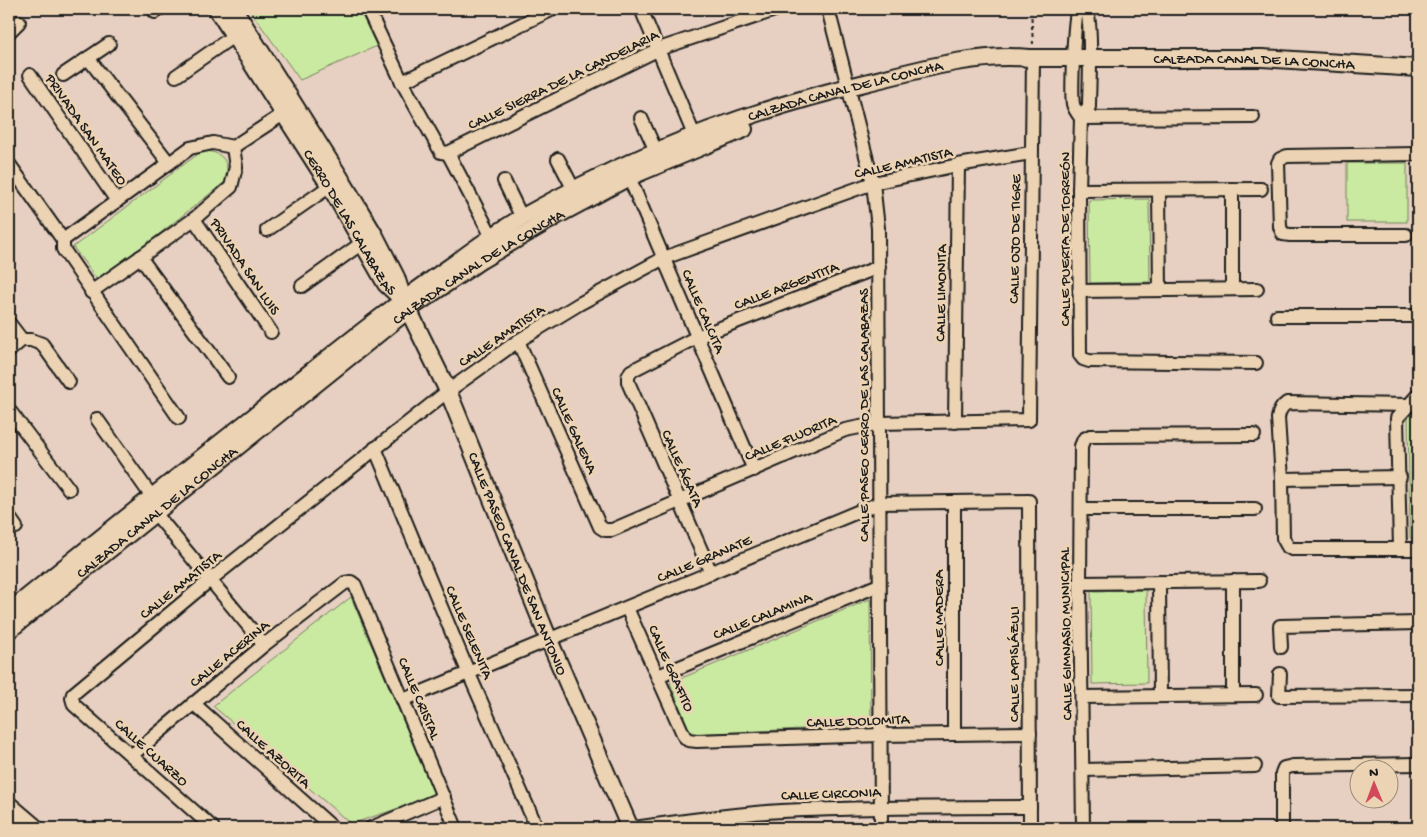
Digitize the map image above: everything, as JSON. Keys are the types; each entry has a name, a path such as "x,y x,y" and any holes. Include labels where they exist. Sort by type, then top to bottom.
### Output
{"street":[{"name":"CERRO DE LAS CALABAZAS","path":"217,9 290,109 375,236 396,277 406,304"},
{"name":"CERRO DE LAS CALABAZAS","path":"234,9 290,109 330,186 386,284 406,304"},
{"path":"370,9 370,14 402,82 441,152 448,153 492,237"},
{"path":"402,82 553,9"},
{"path":"641,9 694,135"},
{"name":"CALLE SIERRA DE LA CANDELARIA","path":"448,153 659,49 778,9"},
{"name":"CALLE PASEO CERRO DE LAS CALABAZAS","path":"828,9 873,183 878,228 882,828"},
{"name":"CALLE PUERTA DE TORREÓN","path":"1078,9 1076,12 1081,57"},
{"name":"CALLE PUERTA DE TORREÓN","path":"1086,9 1089,28 1081,57 1073,106 1081,118 1079,190 1080,355 1083,359 1089,361 1256,363"},
{"path":"9,32 20,22"},
{"path":"176,76 235,35"},
{"path":"63,75 109,44"},
{"path":"88,58 169,163"},
{"name":"CALZADA CANAL DE LA CONCHA","path":"406,304 556,216 656,151 694,135 770,109 848,92 1019,63 1031,58 1262,58 1418,68"},
{"name":"CALLE OJO DE TIGRE","path":"1029,420 1031,58"},
{"name":"PRIVADA SAN MATEO","path":"30,75 116,201"},
{"name":"CALZADA CANAL DE LA CONCHA","path":"9,612 151,504 492,237 522,218 574,190 848,92"},
{"path":"63,240 190,148 201,144 233,147 290,109"},
{"path":"1081,118 1253,117"},
{"path":"642,118 656,151"},
{"path":"91,292 194,218 231,187 236,167 233,147"},
{"name":"CALLE AMATISTA","path":"72,698 73,694 210,580 448,391 518,341 579,304 664,258 873,183 958,165 1031,153"},
{"path":"1406,235 1283,234 1280,227 1278,163 1280,159 1287,156 1418,154"},
{"path":"558,158 574,190"},
{"path":"9,164 63,240 63,249 178,418"},
{"name":"CALLE LIMONITA","path":"955,422 958,165"},
{"name":"CALLE CALCITA","path":"627,171 754,470"},
{"path":"504,181 522,218"},
{"path":"268,230 330,186"},
{"path":"1079,190 1261,189"},
{"path":"1159,190 1160,290"},
{"path":"1232,190 1232,289"},
{"name":"PRIVADA SAN LUIS","path":"194,218 271,332"},
{"path":"302,286 362,242"},
{"path":"140,257 228,377"},
{"name":"CALLE ARGENTITA","path":"628,377 631,371 697,337 879,267"},
{"path":"1079,291 1257,289"},
{"name":"CALLE PASEO CANAL DE SAN ANTONIO","path":"406,304 448,391 549,640 630,828"},
{"path":"1277,316 1418,316"},
{"path":"9,323 22,340"},
{"path":"9,351 22,340 31,340 42,344 69,382"},
{"name":"CALLE GALENA","path":"518,341 600,527 605,530"},
{"name":"CALLE ÁGATA","path":"628,377 628,382 711,573"},
{"path":"1400,549 1400,477 1397,418 1418,395"},
{"path":"1409,405 1287,403 1282,407 1278,418 1283,538 1288,547 1292,549 1418,549"},
{"path":"9,410 70,489"},
{"path":"97,419 151,504 264,645"},
{"name":"CALLE FLUORITA","path":"605,530 612,530 845,430 880,423 1029,420"},
{"name":"CALLE GIMNASIO MUNICIPAL","path":"1083,828 1080,583 1081,446 1084,439 1090,436 1254,435"},
{"name":"CALLE SELENITA","path":"375,448 469,674 537,828"},
{"path":"1282,479 1400,477"},
{"name":"CALLE GRANATE","path":"403,700 879,503 1029,501"},
{"name":"CALLE LAPISLÁZULI","path":"1029,501 1030,828"},
{"name":"CALLE MADERA","path":"954,502 954,734"},
{"name":"CALZADA CANAL DE LA CONCHA","path":"9,630 151,504"},
{"path":"1081,510 1255,509"},
{"path":"1233,695 1234,581"},
{"path":"1080,583 1259,581"},
{"name":"CALLE ACERINA","path":"132,755 264,645 345,583 351,582"},
{"name":"CALLE CRISTAL","path":"351,582 355,585 456,828"},
{"path":"1158,582 1160,696"},
{"name":"CALLE CALAMINA","path":"658,676 879,585"},
{"name":"CALLE GRAFITO","path":"628,608 684,736 688,740"},
{"path":"1281,647 1280,626 1418,624"},
{"path":"1280,674 1279,696 1418,695"},
{"path":"1082,698 1256,695"},
{"name":"CALLE CUARZO","path":"72,698 74,705 213,828"},
{"name":"CALLE AZORITA","path":"193,703 332,828"},
{"name":"CALLE DOLOMITA","path":"688,740 1030,733"},
{"path":"1282,828 1282,773 1284,768 1293,766 1418,764"},
{"path":"1082,770 1255,766"},
{"path":"371,828 444,797"},
{"path":"9,805 36,828"},
{"name":"CALLE CIRCONIA","path":"634,828 697,819 780,811 881,807 1030,807"},
{"path":"9,822 16,828"}],"path":[{"path":"1031,9 1031,58"}],"green space":[{"path":"249,9 359,9 377,46 300,80"},
{"path":"202,151 220,155 226,163 226,181 100,281 96,278 73,247"},
{"path":"1347,163 1407,163 1407,222 1347,222"},
{"path":"1149,199 1150,282 1090,283 1089,200"},
{"path":"1408,414 1418,414 1418,538 1410,538"},
{"path":"1146,590 1147,683 1092,684 1091,591"},
{"path":"351,597 435,796 351,824 213,706"},
{"path":"870,599 871,726 691,734 670,683"}]}
